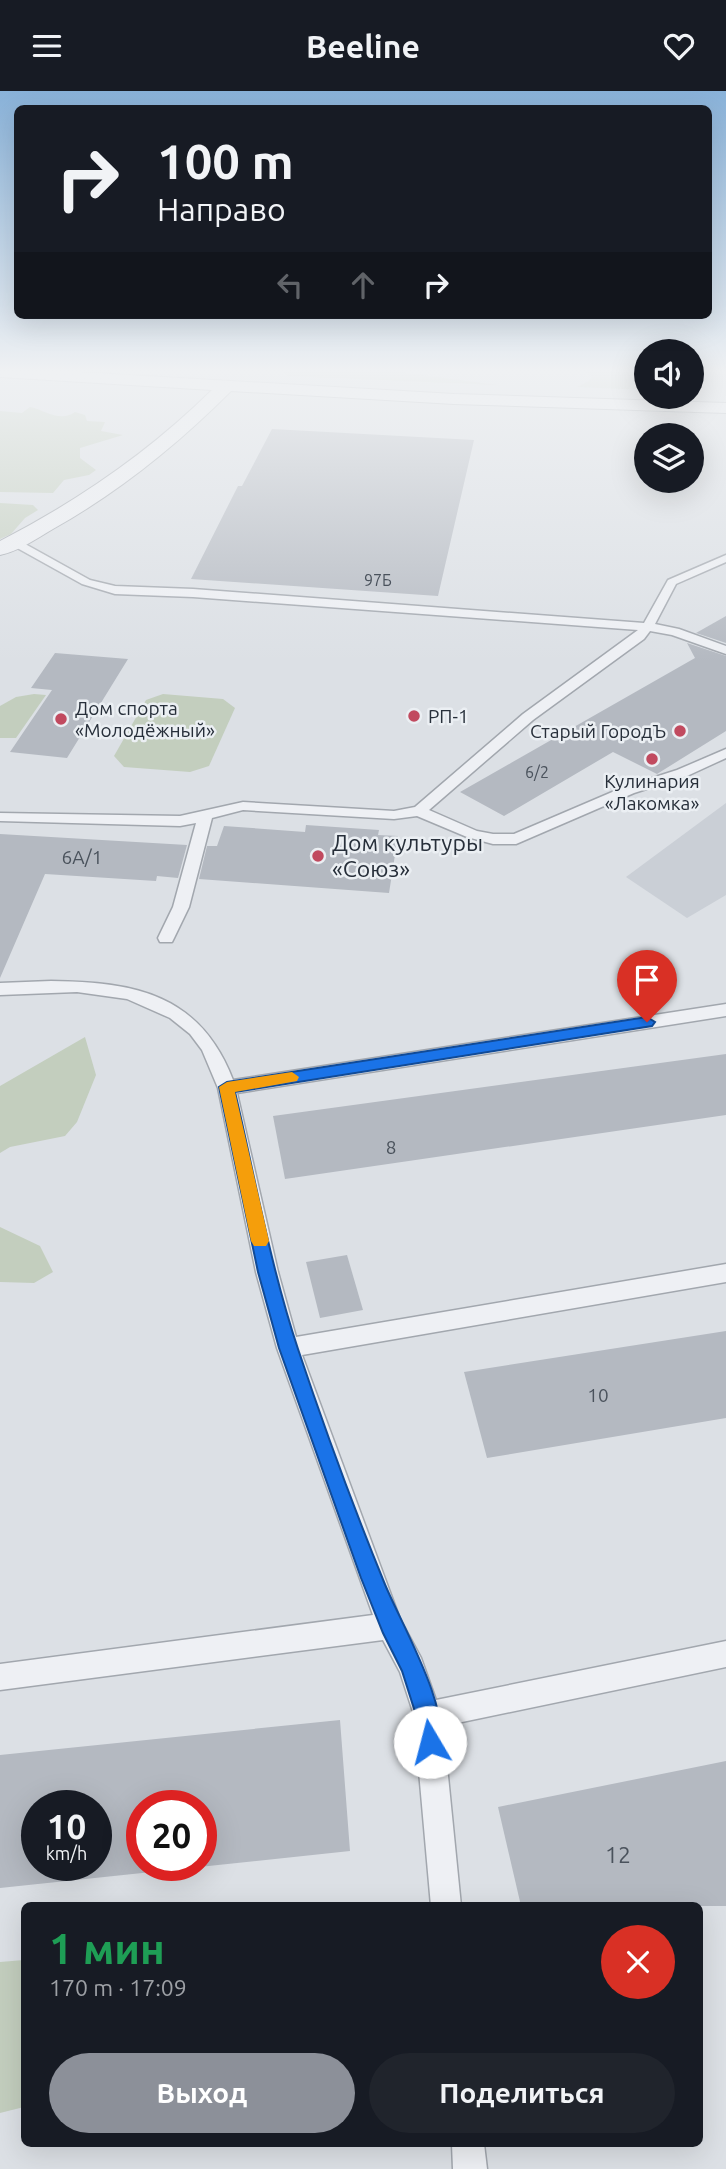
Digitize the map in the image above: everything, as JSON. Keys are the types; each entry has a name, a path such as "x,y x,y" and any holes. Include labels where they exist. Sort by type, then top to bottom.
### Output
{"street":[{"path":"7,545 79,506 131,469"}],"lane":[{"path":"7,545 86,582 115,590 193,593 649,627 675,632 726,650"},
{"path":"0,817 180,821 205,817 228,806 394,815 419,811 528,717 649,627 672,582 726,558"},
{"path":"419,811 472,834 494,839 516,839 629,790 682,773 726,753"},
{"path":"166,938 181,907 205,817"},
{"path":"0,989 66,987 114,991 158,1004 197,1031 216,1058 227,1087 267,1272 288,1348 390,1626 412,1667 428,1715 446,1902"},
{"path":"227,1087 726,1010"},
{"path":"288,1348 726,1273"},
{"path":"0,1677 390,1626"},
{"path":"428,1715 726,1654"},
{"path":"468,2147 470,2169"}],"shaded area":[{"path":"726,803 726,895 687,918 626,877"}],"green space":[{"path":"0,469 96,470 89,475 64,480 53,493 0,492"},
{"path":"0,503 33,505 38,510 25,518 11,534 0,539"},
{"path":"163,694 223,699 235,708 209,766 190,772 124,767 114,756 146,700"},
{"path":"46,695 16,738 0,738 0,706 16,697"},
{"path":"85,1037 96,1075 77,1122 65,1136 10,1147 0,1153 0,1086"},
{"path":"0,1227 40,1246 53,1272 34,1283 0,1282"},
{"path":"21,1960 21,2108 0,2113 0,1962"}],"building":[{"path":"251,469 467,469 438,596 191,579 238,486 242,486"},
{"path":"726,616 726,643 696,633"},
{"path":"687,643 726,656 726,731 657,774 613,752 504,816 460,792 695,658"},
{"name":"Дом спорта «Молодёжный»","path":"55,653 128,659 67,758 10,752 52,690 31,688"},
{"name":"Дом культуры «Союз»","path":"306,825 379,830 378,835 398,836 389,893 199,879 207,846 217,846 224,826 305,832"},
{"path":"0,834 187,845 178,878 157,876 156,881 45,874 0,978"},
{"path":"726,1054 726,1115 285,1179 273,1116"},
{"path":"347,1255 363,1310 320,1318 306,1262"},
{"path":"726,1331 726,1418 487,1458 464,1372"},
{"path":"340,1720 350,1851 217,1865 217,1790 126,1790 126,1875 112,1876 112,1790 21,1790 21,1881 66,1881 0,1888 0,1755"},
{"path":"726,1761 726,1906 703,1906 703,1902 520,1902 498,1807"}],"slow traffic":[{"path":"260,1241 227,1087 292,1077"}],"place":[{"name":"РП-1","path":"414,716"},
{"name":"Дом спорта «Молодёжный»","path":"61,719"},
{"name":"Старый ГородЪ","path":"680,731"},
{"name":"Кулинария «Лакомка»","path":"652,759"},
{"name":"Дом культуры «Союз»","path":"318,856"}],"route":[{"path":"430,1742 428,1715 412,1667 390,1626 288,1348 267,1272 227,1087 647,1022"}]}
